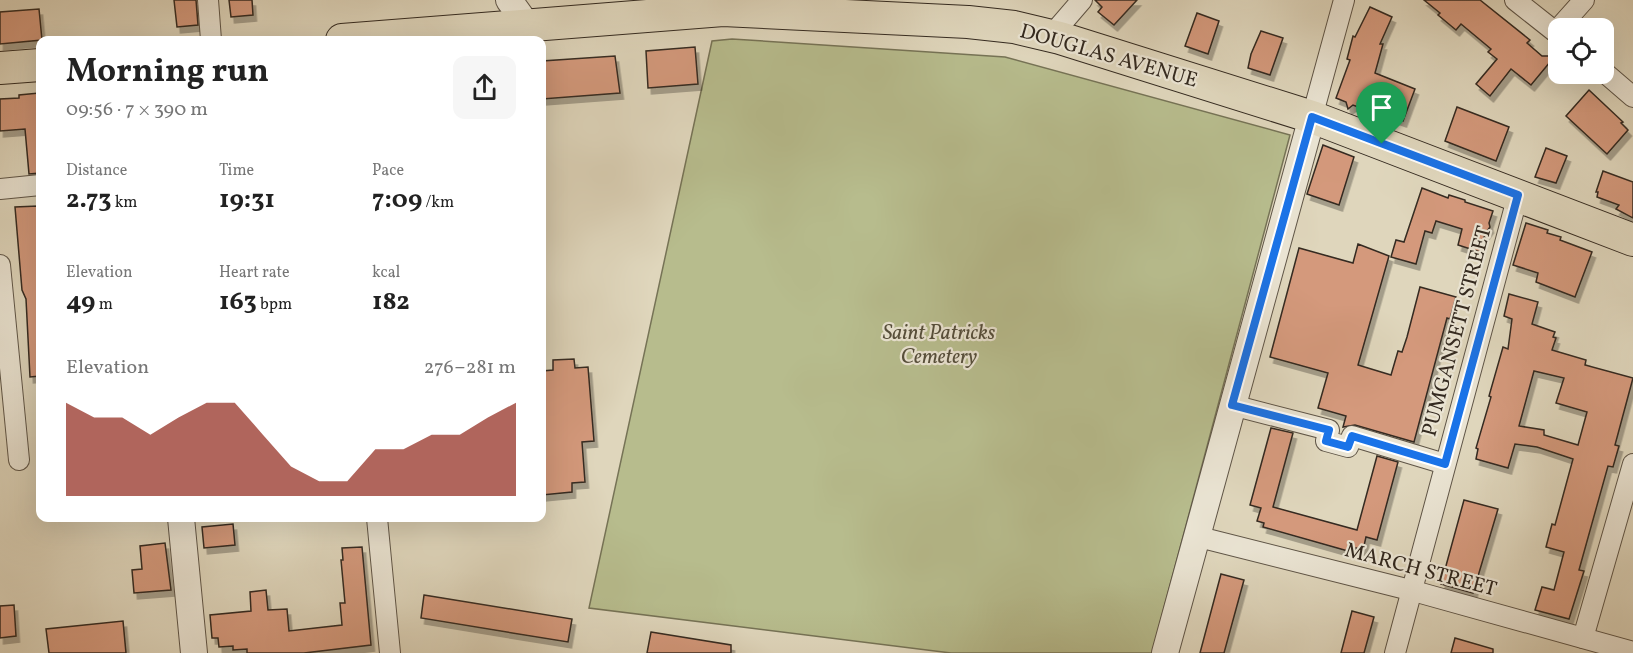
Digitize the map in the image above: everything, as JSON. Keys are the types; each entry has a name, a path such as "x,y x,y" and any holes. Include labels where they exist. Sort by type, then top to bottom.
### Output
{"main road":[{"name":"DOUGLAS AVENUE","path":"395,36 526,26 608,10 739,11 968,22 1014,27 1051,36 1312,117 1633,240"},
{"path":"0,68 36,65"}],"street":[{"path":"208,0 211,36"},
{"path":"509,0 526,26"},
{"path":"1165,653 1195,536 1344,0"},
{"path":"1515,0 1548,24"},
{"path":"1569,18 1584,0"},
{"path":"1051,36 1074,3"},
{"path":"1614,81 1633,97"},
{"path":"0,189 36,185"},
{"name":"PUMGANSETT STREET","path":"1395,653 1410,590 1518,195"},
{"path":"0,265 19,460"},
{"path":"1232,405 1329,430 1326,441 1348,447 1352,436 1445,464"},
{"path":"1583,638 1633,464"},
{"path":"181,522 194,653"},
{"path":"377,522 390,653"},
{"name":"MARCH STREET","path":"1195,536 1410,590 1633,652"}],"green space":[{"name":"Saint Patricks Cemetery","path":"732,39 1005,57 1290,135 1152,653 951,653 589,608 712,41"}],"building":[{"path":"174,0 196,0 198,25 177,27"},
{"path":"229,0 252,0 253,15 231,17"},
{"path":"1095,0 1137,0 1114,25 1098,12 1102,7"},
{"path":"1424,0 1480,0 1530,40 1527,43 1542,56 1548,56 1548,64 1531,85 1511,69 1490,96 1476,84 1497,59 1488,52 1491,49 1461,24 1456,30 1438,15 1440,13"},
{"path":"1370,7 1392,17 1380,44 1383,44 1375,73 1415,89 1403,121 1353,105 1348,109 1346,102 1336,98 1350,60 1347,59 1353,36 1355,37"},
{"path":"39,9 42,36 36,36 36,41 0,44 0,12"},
{"path":"1197,13 1219,21 1208,54 1185,46"},
{"path":"1261,31 1283,38 1270,75 1248,68 1251,54"},
{"path":"695,47 698,84 648,88 646,51"},
{"path":"615,56 620,93 546,99 546,61"},
{"path":"1589,90 1623,122 1621,123 1628,130 1607,154 1566,116"},
{"path":"36,93 36,173 29,174 25,129 0,131 0,99 19,98 19,95"},
{"path":"1457,107 1509,127 1496,161 1445,141"},
{"path":"1323,145 1354,157 1339,205 1307,194"},
{"path":"1546,148 1567,156 1556,183 1535,177"},
{"path":"1603,171 1633,182 1633,218 1616,209 1619,205 1597,197 1598,192 1596,192"},
{"path":"1422,188 1448,198 1449,195 1465,200 1465,202 1493,211 1490,227 1485,234 1480,252 1458,245 1462,229 1436,221 1432,233 1425,231 1416,264 1391,257 1396,240 1404,242"},
{"path":"36,206 36,376 30,377 26,299 22,290 15,207"},
{"path":"1526,223 1548,230 1547,233 1561,237 1560,240 1592,252 1575,297 1536,282 1538,273 1513,265"},
{"path":"1358,244 1389,256 1358,365 1391,375 1398,351 1402,352 1407,337 1420,287 1456,297 1450,319 1447,318 1414,442 1355,425 1343,427 1346,416 1318,408 1328,373 1270,357 1299,248 1353,263"},
{"path":"1509,294 1538,302 1532,324 1555,332 1553,337 1556,338 1552,350 1586,360 1585,365 1633,378 1615,445 1619,446 1613,467 1608,466 1579,570 1584,571 1569,619 1535,610 1542,587 1554,590 1564,552 1546,547 1552,524 1555,525 1573,459 1537,447 1515,444 1508,468 1476,459 1478,449 1476,448 1503,347 1508,349 1512,319 1504,316","holes":["1534,371 1564,378 1556,403 1587,412 1578,445 1544,435 1544,430 1519,426"]},
{"path":"574,359 575,368 588,367 594,441 582,442 585,482 572,483 572,492 546,495 546,371 553,370 553,360"},
{"path":"1271,428 1293,433 1273,507 1357,530 1377,456 1398,462 1377,540 1366,537 1363,550 1356,548 1355,553 1263,527 1264,523 1257,521 1261,508 1250,505"},
{"path":"1464,500 1498,509 1473,593 1441,584"},
{"path":"233,524 235,545 204,548 202,527"},
{"path":"165,543 171,590 134,593 132,570 142,569 140,546"},
{"path":"362,547 371,645 304,653 247,653 247,649 233,650 233,646 219,647 218,638 212,638 210,615 251,611 250,592 266,590 268,610 287,609 289,631 342,625 340,603 345,603 342,548"},
{"path":"1221,574 1244,580 1224,653 1200,653"},
{"path":"424,595 572,619 568,642 421,618"},
{"path":"14,605 16,636 0,638 0,606"},
{"path":"1352,611 1374,617 1364,653 1341,653"},
{"path":"123,621 126,653 49,653 46,629"},
{"path":"651,632 731,645 731,653 647,653"},
{"path":"1455,638 1493,649 1493,653 1451,653"}],"route":[{"path":"1312,117 1382,144 1518,195 1445,464 1352,436 1348,447 1326,441 1329,430 1232,405 1312,117"}]}
